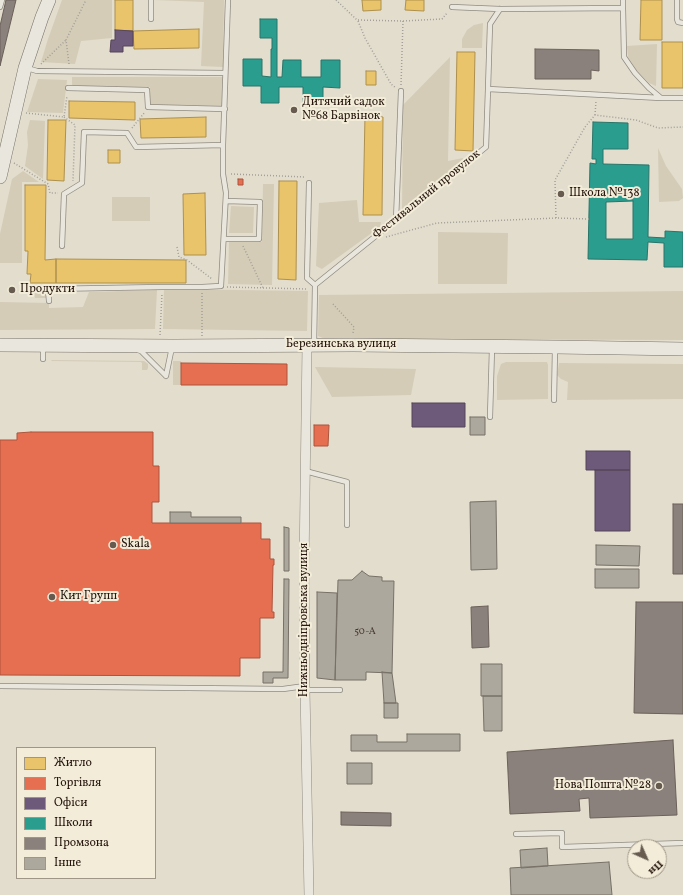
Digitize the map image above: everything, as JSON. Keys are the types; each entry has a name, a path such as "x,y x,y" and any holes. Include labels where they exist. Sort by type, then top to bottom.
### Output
{"street":[{"path":"0,177 32,68 42,18 49,0"},
{"name":"Березинська вулиця","path":"0,345 352,345 683,348"},
{"name":"Нижньодніпровська вулиця","path":"308,895 304,566 305,471 310,346"}],"lane":[{"path":"0,7 2,0"},
{"path":"151,0 151,19"},
{"path":"49,301 48,289 221,286 226,201 223,174 223,145 228,0"},
{"path":"623,0 624,57 635,73 661,98"},
{"path":"677,0 677,19 678,22 683,23"},
{"path":"452,7 500,9 623,8"},
{"name":"Фестивальний провулок","path":"315,287 486,147 490,24 500,9"},
{"path":"32,68 37,71 226,73"},
{"path":"68,88 147,90 148,107 225,108"},
{"path":"488,89 683,98"},
{"path":"396,220 401,91"},
{"path":"62,246 63,194 82,183 84,132 127,133 136,147 223,145"},
{"path":"309,183 307,278 315,287 310,346"},
{"path":"224,239 259,239 260,202 226,201"},
{"path":"43,345 43,359"},
{"path":"129,346 141,351 166,376 166,346"},
{"path":"554,400 556,346"},
{"path":"490,417 492,347"},
{"path":"305,471 347,482 347,525"},
{"path":"0,686 305,688 340,690"},
{"path":"516,834 562,833 562,847 683,843"}],"path":[{"path":"32,68 66,40 86,0"},
{"path":"336,0 357,20 365,38 391,84 401,91"},
{"path":"357,20 403,21 442,19 452,7"},
{"path":"401,91 403,21"},
{"path":"66,40 70,71"},
{"path":"64,117 68,88"},
{"path":"558,218 556,218 555,180 585,126 595,115 597,95"},
{"path":"130,130 148,107"},
{"path":"13,163 48,184 50,192 63,194 72,186 75,125 64,117 26,113"},
{"path":"595,115 636,120 658,128 683,127"},
{"path":"223,174 310,177 309,183"},
{"path":"382,231 386,237 437,223 558,218 589,219"},
{"path":"239,239 263,288"},
{"path":"177,247 179,257 187,260 221,286 263,288 315,287"},
{"path":"162,287 166,346"},
{"path":"202,287 202,346"},
{"path":"333,304 354,327 352,345"}],"shaded area":[{"path":"62,0 112,0 112,38 81,41 75,64 41,62 48,39"},
{"path":"155,0 224,0 223,67 201,66 204,2"},
{"path":"483,23 482,48 462,48 462,39 467,30 474,25"},
{"path":"657,44 656,86 649,83 637,71 628,57 627,46"},
{"path":"450,57 448,161 463,158 464,161 402,210 403,105"},
{"path":"72,77 223,77 222,106 150,105 150,87 72,86"},
{"path":"38,79 67,80 63,113 27,112"},
{"path":"30,120 45,121 43,179 25,166 28,145 27,132"},
{"path":"658,148 666,166 682,189 683,198 679,201 659,202"},
{"path":"23,171 39,182 22,182 22,263 0,263 0,234 12,179"},
{"path":"263,184 274,184 272,285 228,284 229,242 262,242"},
{"path":"112,197 150,197 150,221 112,221"},
{"path":"357,200 359,222 381,222 380,227 322,269 316,266 319,203"},
{"path":"231,206 254,207 253,233 229,233"},
{"path":"438,232 508,233 507,284 438,284"},
{"path":"28,285 46,286 46,298 35,298 34,295 28,295"},
{"path":"164,289 308,291 307,331 163,329"},
{"path":"157,290 155,329 0,330 0,302 49,303 49,308 83,307 89,292"},
{"path":"683,291 683,340 332,339 318,336 319,295"},
{"path":"51,361 144,361 148,364 148,368 147,370 142,370 141,362"},
{"path":"173,361 181,361 181,385 173,385"},
{"path":"506,362 547,362 548,399 497,400 497,376 501,364"},
{"path":"559,363 683,364 683,399 567,400 568,382 561,379 557,375"},
{"path":"315,367 416,369 411,395 332,397"}],"building: Житло":[{"path":"115,0 133,0 133,31 115,30"},
{"path":"362,0 381,0 381,10 363,11"},
{"path":"406,0 424,0 424,11 405,10"},
{"path":"641,0 662,0 662,40 640,40"},
{"path":"199,29 199,48 134,49 133,31"},
{"path":"662,42 683,42 683,88 662,88"},
{"path":"457,52 475,52 473,151 455,150"},
{"path":"366,71 376,71 376,85 366,85"},
{"path":"69,101 135,102 135,120 69,118"},
{"path":"365,116 383,117 382,215 363,215"},
{"path":"206,117 206,137 141,138 140,119"},
{"path":"48,120 66,120 64,181 47,180"},
{"path":"108,150 120,150 120,163 108,163"},
{"path":"279,181 297,181 296,280 278,279"},
{"path":"25,185 46,185 45,260 56,259 56,283 30,283 31,274 27,274 28,251 25,251"},
{"path":"205,193 206,255 184,255 183,194"},
{"path":"56,259 186,260 186,283 56,283"}],"building: Торгівля":[{"path":"238,179 243,179 243,185 238,185"},
{"path":"181,363 287,364 287,385 181,385"},
{"path":"314,425 329,425 328,446 314,446"},
{"path":"153,432 153,466 159,466 159,502 152,502 152,523 261,523 261,539 270,539 270,559 274,559 272,612 274,612 274,618 260,618 260,658 240,658 240,676 0,675 0,440 17,440 17,433"}],"building: Офіси":[{"path":"115,30 133,31 133,46 123,46 123,52 110,52 111,40 115,40"},
{"path":"412,403 465,403 465,427 412,427"},
{"path":"586,451 630,451 630,470 586,470"},
{"path":"595,470 630,470 630,531 595,531"}],"building: Школи":[{"path":"260,19 277,19 277,77 282,77 283,60 301,60 301,77 321,77 321,60 340,60 340,88 323,87 323,105 303,104 303,87 279,87 279,103 261,103 261,86 243,86 243,59 262,59 262,76 271,77 272,38 260,38"},
{"path":"593,122 628,123 628,149 603,149 603,164 649,165 648,237 665,238 665,231 683,232 683,267 664,267 664,243 648,242 647,260 588,259 590,163 596,164 596,159 592,159","holes":["633,201 633,239 606,239 606,202"]}],"building: Промзона":[{"path":"6,0 16,0 0,66 0,26"},
{"path":"535,49 599,50 599,71 591,70 591,79 535,79"},
{"path":"673,504 683,504 683,574 673,574"},
{"path":"636,602 683,602 683,714 634,713"},
{"path":"488,606 489,647 472,648 471,607"},
{"path":"673,740 677,815 590,818 589,798 579,799 580,811 510,814 507,752"},
{"path":"341,812 391,813 391,826 341,825"}],"building: Інше":[{"path":"470,417 485,417 485,435 470,435"},
{"path":"496,501 497,569 471,570 470,502"},
{"path":"170,512 191,512 191,517 241,517 241,523 170,523"},
{"path":"284,527 289,528 289,571 284,571"},
{"path":"596,545 640,546 639,566 596,565"},
{"path":"595,569 639,569 639,588 595,588"},
{"path":"362,571 369,576 382,577 382,581 394,581 392,673 366,672 366,680 335,680 338,580 352,580"},
{"path":"284,579 289,579 288,678 273,678 273,683 263,683 263,672 283,672"},
{"path":"317,592 337,593 335,680 317,678"},
{"path":"481,664 502,664 502,696 481,696"},
{"path":"382,672 392,673 396,703 384,703"},
{"path":"483,696 502,696 502,731 484,731"},
{"path":"384,703 398,703 398,718 384,718"},
{"path":"407,734 460,734 460,751 351,751 351,735 377,735 377,742 407,742"},
{"path":"347,763 372,763 372,784 347,784"},
{"path":"547,848 548,866 521,868 520,850"},
{"path":"609,862 612,895 511,895 510,868"}],"place":[{"name":"Дитячий садок №68 Барвінок","path":"294,110"},
{"name":"Школа №138","path":"561,194"},
{"name":"Продукти","path":"12,290"},
{"name":"Skala","path":"113,545"},
{"name":"Кит Групп","path":"52,597"},
{"name":"Нова Пошта №28","path":"659,786"}]}
